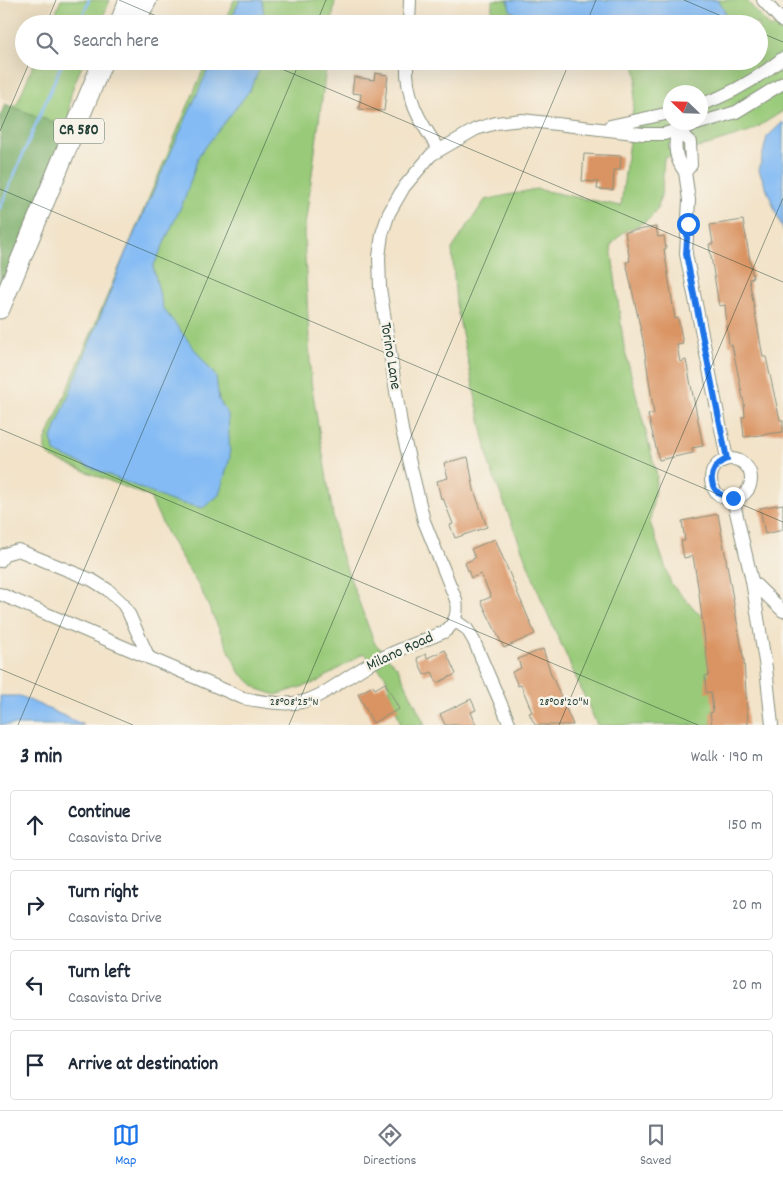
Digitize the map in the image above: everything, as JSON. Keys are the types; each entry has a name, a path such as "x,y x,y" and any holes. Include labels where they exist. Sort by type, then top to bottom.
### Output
{"main road":[{"path":"123,15 129,0"},
{"path":"138,15 146,0"},
{"name":"CR 580","path":"0,309 99,70"},
{"name":"CR 580","path":"45,201 110,70"}],"street":[{"path":"409,15 410,0"},
{"path":"763,0 783,22"},
{"path":"708,102 725,97 759,78 783,58"},
{"path":"408,70 410,99 419,121 439,149"},
{"name":"Torino Lane","path":"708,119 736,112 783,83"},
{"name":"Torino Lane","path":"600,128 663,114"},
{"name":"Torino Lane","path":"454,620 458,613 456,600 424,521 402,430 380,288 379,257 382,234 389,214 404,187 430,155 476,129 496,123 522,120 643,134 664,134 670,130"},
{"path":"675,130 673,145 680,165 685,172 689,200 686,254 727,459"},
{"path":"727,459 733,459 745,464 750,476 748,488 739,497 733,498 726,498 715,491 711,479 716,466 727,459"},
{"path":"733,498 752,581 766,668 772,725"},
{"path":"0,561 5,554 18,550 100,585 123,604 149,658"},
{"path":"752,581 783,611"},
{"name":"Milano Road","path":"0,594 243,698 270,704 292,705 313,700 382,658 444,632 452,626 454,620"},
{"path":"454,620 467,629 474,641 510,725"}],"shaded area":[{"path":"0,0 55,0 49,15 15,15 15,70 25,70 12,102 0,97"}],"green space":[{"path":"61,0 110,0 104,15 55,15"},
{"path":"234,0 335,0 333,15 227,15"},
{"path":"492,0 746,0 759,15 492,15"},
{"path":"783,20 783,111 750,132 664,158 660,201 657,209 646,221 623,233 611,246 624,347 657,476 650,522 671,584 723,639 711,725 597,725 542,601 490,467 456,304 452,249 485,200 536,189 621,206 637,76 635,70 768,70 768,25 771,28"},
{"path":"31,70 80,70 70,97 72,119 69,128 11,107 17,104"},
{"path":"203,70 326,70 304,234 311,382 338,546 374,642 398,668 425,725 401,725 385,675 364,653 317,682 276,695 258,689 239,672 200,588 167,534 150,497 52,458 45,451 45,442"},
{"path":"5,104 69,128 0,293 0,117"}],"water":[{"path":"240,0 262,0 264,15 233,15"},
{"path":"508,0 717,0 725,15 542,15 517,14 510,10"},
{"path":"208,70 259,70 250,90 199,155 185,198 153,267 163,308 216,377 219,400 228,414 230,458 219,495 203,508 171,501 56,453 51,440 125,254"},
{"path":"783,122 783,230 759,170 767,137"},
{"path":"0,696 20,696 84,725 0,725"}],"building":[{"path":"375,73 388,75 384,111 359,109 361,94 352,93 354,77 374,80"},
{"path":"584,154 621,156 620,170 614,170 613,190 597,189 598,182 582,181"},
{"path":"743,220 753,278 749,279 763,357 766,357 780,420 783,420 783,432 744,437 742,417 745,417 744,403 732,345 729,345 725,305 719,306 709,244 713,244 710,225"},
{"path":"656,227 658,237 664,236 666,249 664,249 675,319 678,318 683,344 677,345 680,362 686,360 703,446 692,448 693,453 659,460 648,415 654,414 643,340 626,262 630,261 625,232"},
{"path":"468,457 474,490 487,527 455,538 450,525 453,524 443,498 441,499 437,481 448,478 444,463"},
{"path":"783,504 783,530 765,534 760,508"},
{"path":"718,514 744,661 748,725 712,725 710,713 713,712 711,692 706,693 705,676 709,675 693,556 684,558 681,541 685,541 682,521"},
{"path":"495,539 535,634 504,648 481,601 491,597 481,574 471,578 465,563 475,558 471,549"},
{"path":"543,649 551,674 573,725 535,725 529,713 532,712 521,685 518,686 512,672 521,668 518,659"},
{"path":"445,650 456,674 437,683 432,672 424,675 417,658 426,654 427,658"},
{"path":"385,683 399,709 373,723 358,694 373,686 375,689"},
{"path":"471,699 476,710 471,712 476,725 445,725 440,714"}],"waterway":[{"path":"83,15 89,0"},
{"path":"0,208 59,70"}],"route":[{"path":"688,224 686,254 727,459 716,466 712,472 711,479 715,491 720,496 733,498"}]}
